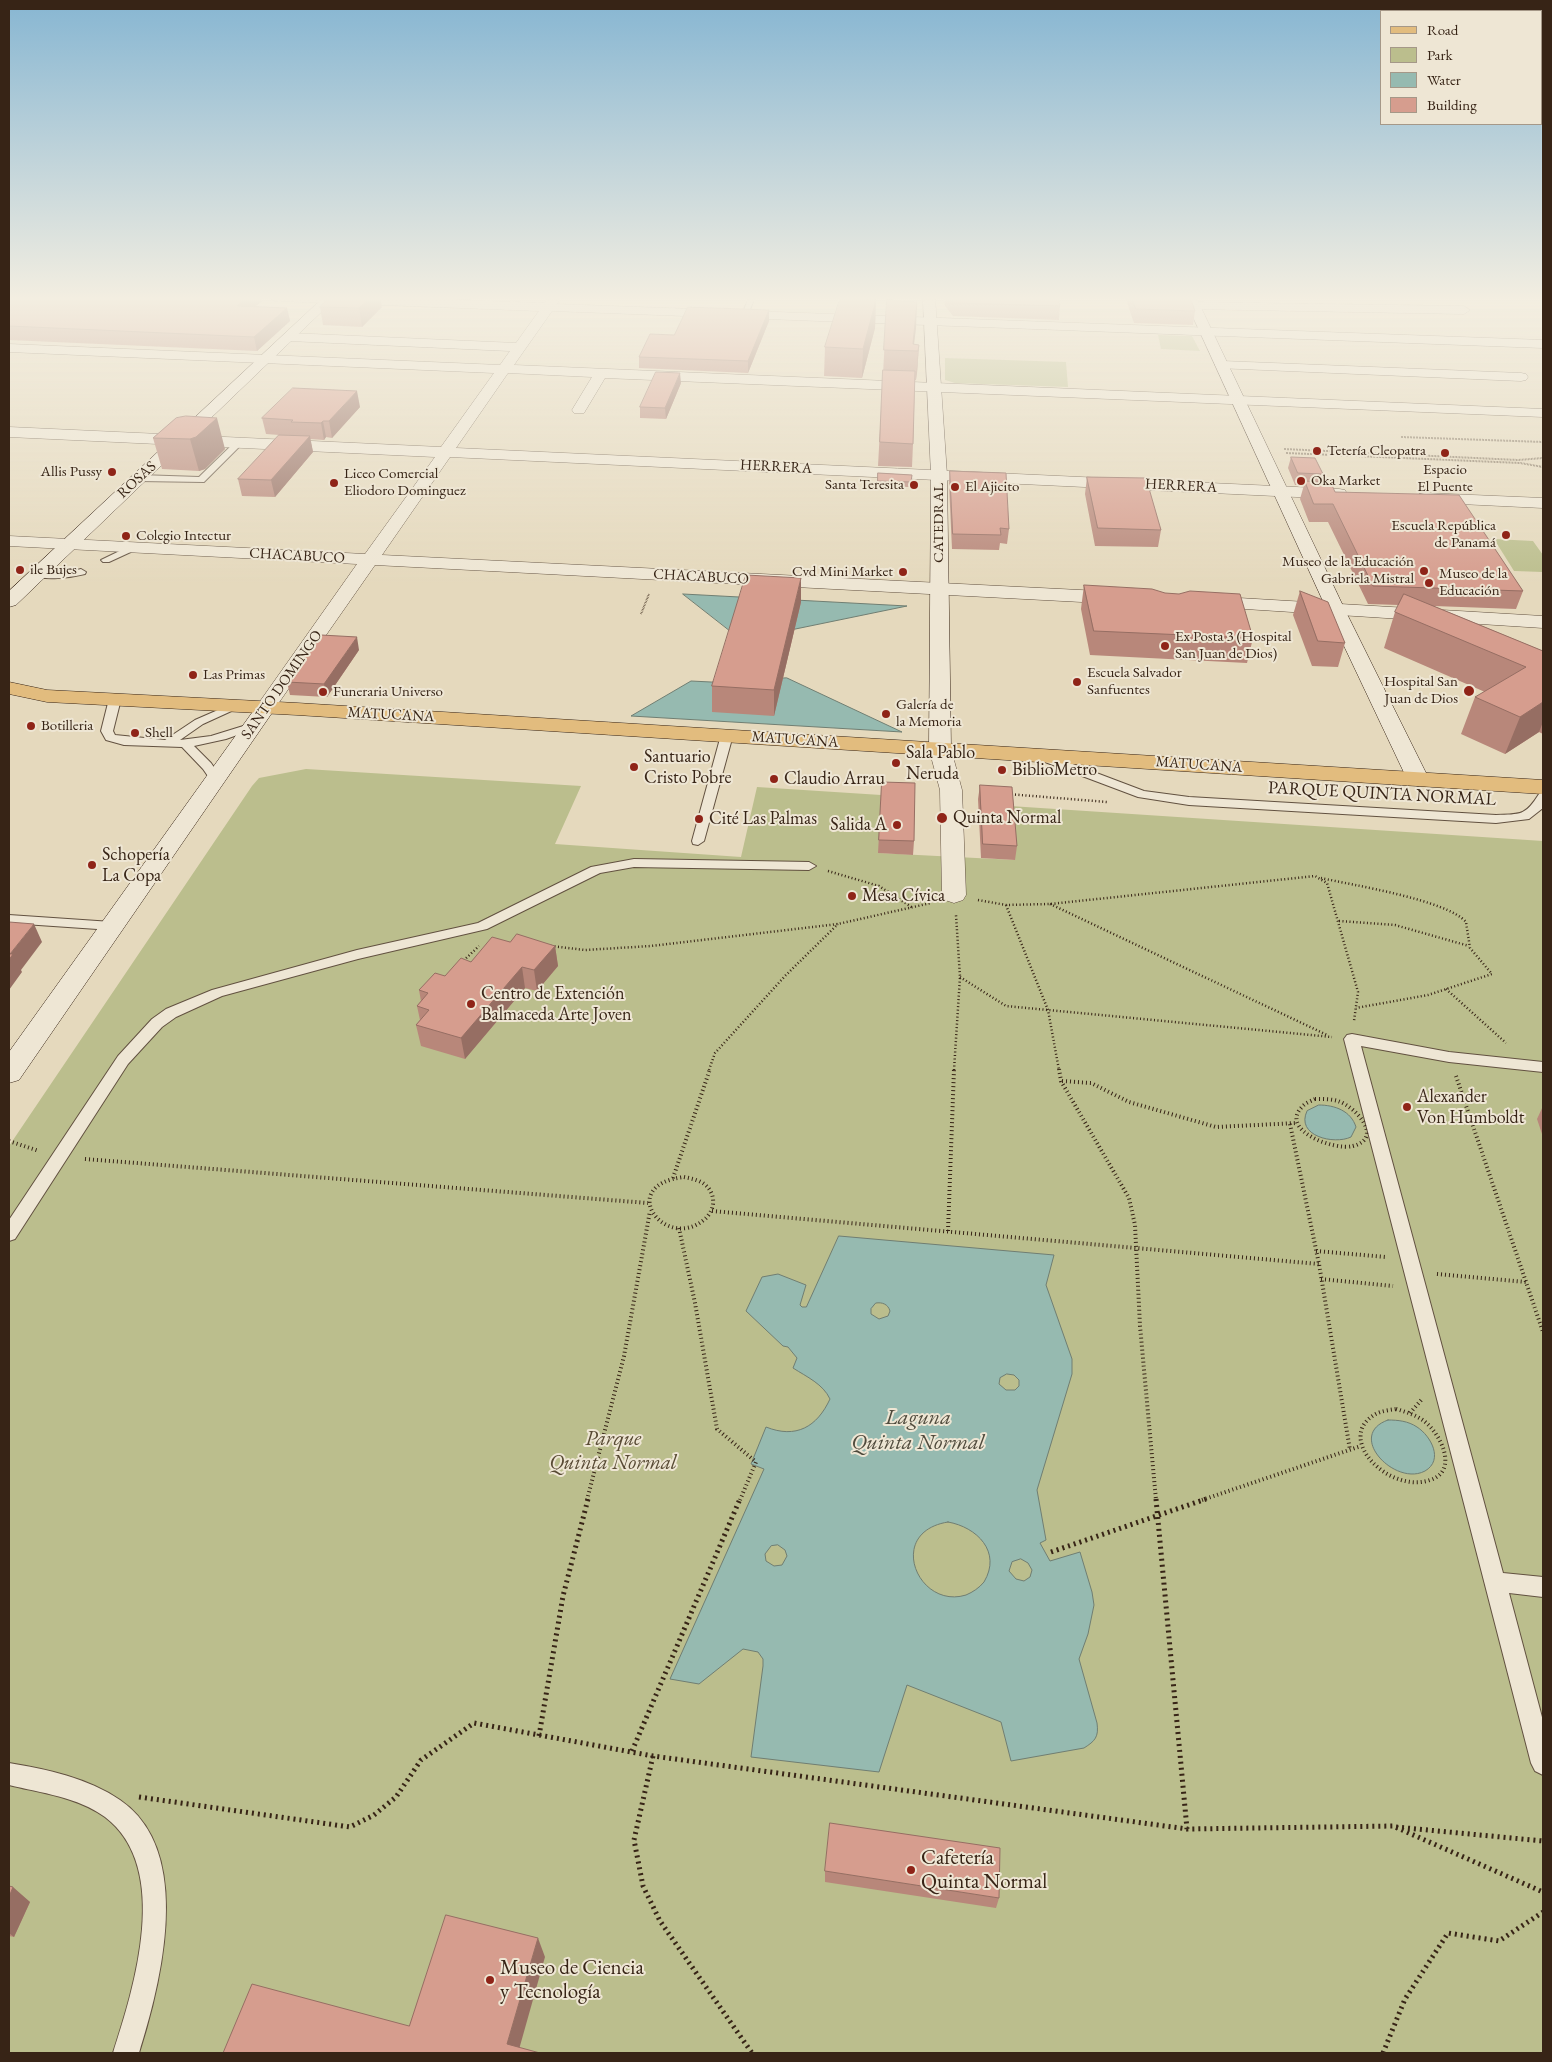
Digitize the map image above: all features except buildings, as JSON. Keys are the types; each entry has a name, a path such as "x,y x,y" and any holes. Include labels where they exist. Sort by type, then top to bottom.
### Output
{"main road":[{"name":"MATUCANA","path":"9,688 47,696"},
{"name":"MATUCANA","path":"9,700 47,696 115,699 234,706 259,717 727,735 1543,787"}],"street":[{"name":"ROSAS","path":"9,601 229,393"},
{"name":"SANTO DOMINGO","path":"9,1073 488,393"},
{"path":"580,410 590,393"},
{"name":"CATEDRAL","path":"934,393 939,475 940,749 950,790 954,895"},
{"path":"1080,393 1238,400 1539,403"},
{"path":"1235,393 1336,610 1418,779"},
{"name":"HERRERA","path":"9,432 1359,495"},
{"path":"1408,497 1543,503"},
{"name":"CHACABUCO","path":"9,541 1140,599"},
{"path":"1189,601 1543,622"}],"lane":[{"path":"139,478 201,480 240,442"},
{"path":"106,560 132,548"},
{"path":"38,574 69,575 81,572"},
{"path":"115,699 107,731 110,738 124,741 185,744 216,738 259,717"},
{"path":"168,744 199,722 234,706"},
{"path":"698,841 727,735"},
{"path":"185,744 208,766 216,779"},
{"name":"PARQUE QUINTA NORMAL","path":"1037,755 1128,789 1155,797 1180,800 1496,819 1532,814 1539,808 1543,797"},
{"path":"9,1234 123,1060 147,1033 171,1013 196,1001 217,993 357,955 482,926 581,877 615,865 634,862 809,866"},
{"path":"9,919 112,926"},
{"path":"1537,1066 1449,1056 1352,1039 1543,1763"},
{"path":"1496,1582 1543,1587"},
{"path":"9,1774 62,1786 93,1798 124,1818 136,1833 144,1849 154,1899 152,1934 143,1992 126,2053"}],"path":[{"path":"1401,437 1543,442"},
{"path":"1262,450 1518,460 1543,458"},
{"path":"1262,450 1520,463 1543,467"},
{"path":"641,614 651,591"},
{"path":"999,794 1116,803"},
{"path":"809,866 879,886 913,908"},
{"path":"1332,1037 1050,904 1314,876 1424,903 1451,912 1465,920 1469,927 1469,946"},
{"path":"960,977 1006,1006 1352,1039 1358,992 1329,889 1327,883 1321,878"},
{"path":"948,1231 953,1078 960,977 954,895"},
{"path":"1006,906 1048,1010 1061,1081 1129,1198 1134,1225 1140,1326 1188,1829"},
{"path":"1338,921 1395,925 1469,946 1492,974 1446,989 1395,1002 1356,1008"},
{"path":"546,946 585,950 651,946 838,924 785,976 715,1053 673,1178"},
{"path":"460,964 481,944"},
{"path":"1446,989 1537,1066"},
{"path":"1449,1056 1543,1332"},
{"path":"1061,1081 1091,1083 1129,1102 1216,1127 1297,1123"},
{"path":"1327,1099 1338,1101 1354,1109 1364,1120 1367,1128 1366,1136 1354,1146 1332,1147 1311,1139 1297,1123 1297,1115 1300,1108 1306,1102 1327,1099"},
{"path":"1290,1124 1319,1264 1350,1450"},
{"path":"9,1141 59,1157 648,1203"},
{"path":"539,1736 564,1596 624,1356 650,1212 648,1203 655,1187 673,1178 694,1178 704,1182 714,1196 712,1211 705,1220 696,1225 679,1228 663,1225 650,1212"},
{"path":"712,1211 1319,1264"},
{"path":"632,1751 756,1462 718,1429 679,1228"},
{"path":"1316,1251 1414,1273 1526,1282"},
{"path":"1321,1279 1414,1273"},
{"path":"1396,1409 1410,1413 1435,1430 1443,1442 1446,1464 1440,1474 1431,1480 1420,1484 1405,1482 1391,1478 1378,1469 1368,1459 1361,1446 1359,1434 1362,1423 1371,1415 1382,1410 1396,1409"},
{"path":"1051,1552 1361,1446"},
{"path":"129,1795 350,1827 374,1815 396,1797 421,1760 474,1723 653,1756 1188,1829 1393,1826 1543,1841"},
{"path":"653,1756 634,1840 643,1886 660,1921 752,2053"},
{"path":"1393,1826 1543,1892"},
{"path":"1383,2053 1405,1999 1448,1933 1499,1941 1543,1912"}],"green space":[{"path":"1494,539 1533,541 1543,555 1543,572 1514,571"},
{"name":"Parque Quinta Normal","path":"306,769 581,786 555,844 741,857 757,787 881,795 879,853 1015,860 1010,806 1543,841 1543,2053 9,2053 9,1146 252,786 259,778"}],"water":[{"path":"683,594 907,606 776,633 729,630"},
{"path":"787,678 902,732 631,716 691,681 711,682"},
{"path":"1319,1105 1331,1106 1342,1110 1354,1121 1356,1127 1351,1137 1335,1140 1326,1139 1311,1132 1306,1127 1307,1111"},
{"name":"Laguna Quinta Normal","path":"839,1236 1054,1255 1046,1285 1072,1359 1072,1374 1037,1490 1046,1540 1040,1543 1050,1561 1080,1552 1092,1592 1094,1605 1088,1634 1079,1659 1097,1723 1097,1735 1084,1748 1011,1761 1001,1722 907,1685 879,1772 751,1757 763,1666 763,1659 758,1652 743,1649 699,1684 670,1679 764,1469 751,1464 766,1427 787,1432 804,1428 819,1417 830,1399 819,1385 793,1368 797,1358 788,1347 783,1346 746,1311 762,1277 778,1274 806,1285 800,1305 806,1307","holes":["876,1303 880,1303 886,1305 890,1311 888,1316 879,1319 871,1314 871,1309","1007,1374 1014,1375 1019,1380 1019,1386 1015,1390 1006,1390 999,1384 1000,1378","948,1522 968,1529 977,1535 988,1551 989,1571 984,1582 976,1590 966,1595 949,1597 934,1591 923,1581 915,1568 913,1553 917,1540 929,1529","778,1545 785,1550 787,1556 782,1565 774,1566 766,1561 765,1554 771,1546","1021,1559 1028,1563 1032,1570 1030,1577 1024,1581 1016,1579 1009,1571 1012,1562"]},
{"path":"1388,1420 1410,1423 1427,1436 1435,1455 1431,1466 1425,1471 1413,1474 1401,1472 1389,1466 1379,1457 1373,1447 1371,1437 1376,1427"}],"place":[{"name":"Tetería Cleopatra","path":"1317,451"},
{"name":"Espacio El Puente","path":"1445,453"},
{"name":"Allis Pussy","path":"112,472"},
{"name":"Oka Market","path":"1301,481"},
{"name":"Liceo Comercial Eliodoro Dominguez","path":"334,483"},
{"name":"Santa Teresita","path":"914,485"},
{"name":"El Ajicito","path":"955,487"},
{"name":"Escuela República de Panamá","path":"1506,535"},
{"name":"Colegio Intectur","path":"126,536"},
{"name":"ile Bujes","path":"20,570"},
{"name":"Museo de la Educación Gabriela Mistral","path":"1424,571"},
{"name":"Cvd Mini Market","path":"903,572"},
{"name":"Museo de la Educación","path":"1429,583"},
{"name":"Ex Posta 3 (Hospital San Juan de Dios)","path":"1165,646"},
{"name":"Las Primas","path":"193,675"},
{"name":"Escuela Salvador Sanfuentes","path":"1077,682"},
{"name":"Hospital San Juan de Dios","path":"1469,691"},
{"name":"Funeraria Universo","path":"323,692"},
{"name":"Galería de la Memoria","path":"886,714"},
{"name":"Botilleria","path":"31,726"},
{"name":"Shell","path":"135,733"},
{"name":"Sala Pablo Neruda","path":"896,763"},
{"name":"Santuario Cristo Pobre","path":"634,767"},
{"name":"BiblioMetro","path":"1002,770"},
{"name":"Claudio Arrau","path":"774,779"},
{"name":"Quinta Normal","path":"942,818"},
{"name":"Cité Las Palmas","path":"699,819"},
{"name":"Salida A","path":"897,825"},
{"name":"Schopería La Copa","path":"92,865"},
{"name":"Mesa Cívica","path":"852,896"},
{"name":"Centro de Extención Balmaceda Arte Joven","path":"471,1004"},
{"name":"Alexander Von Humboldt","path":"1407,1107"},
{"name":"Cafetería Quinta Normal","path":"911,1870"},
{"name":"Museo de Ciencia y Tecnología","path":"490,1980"}]}
